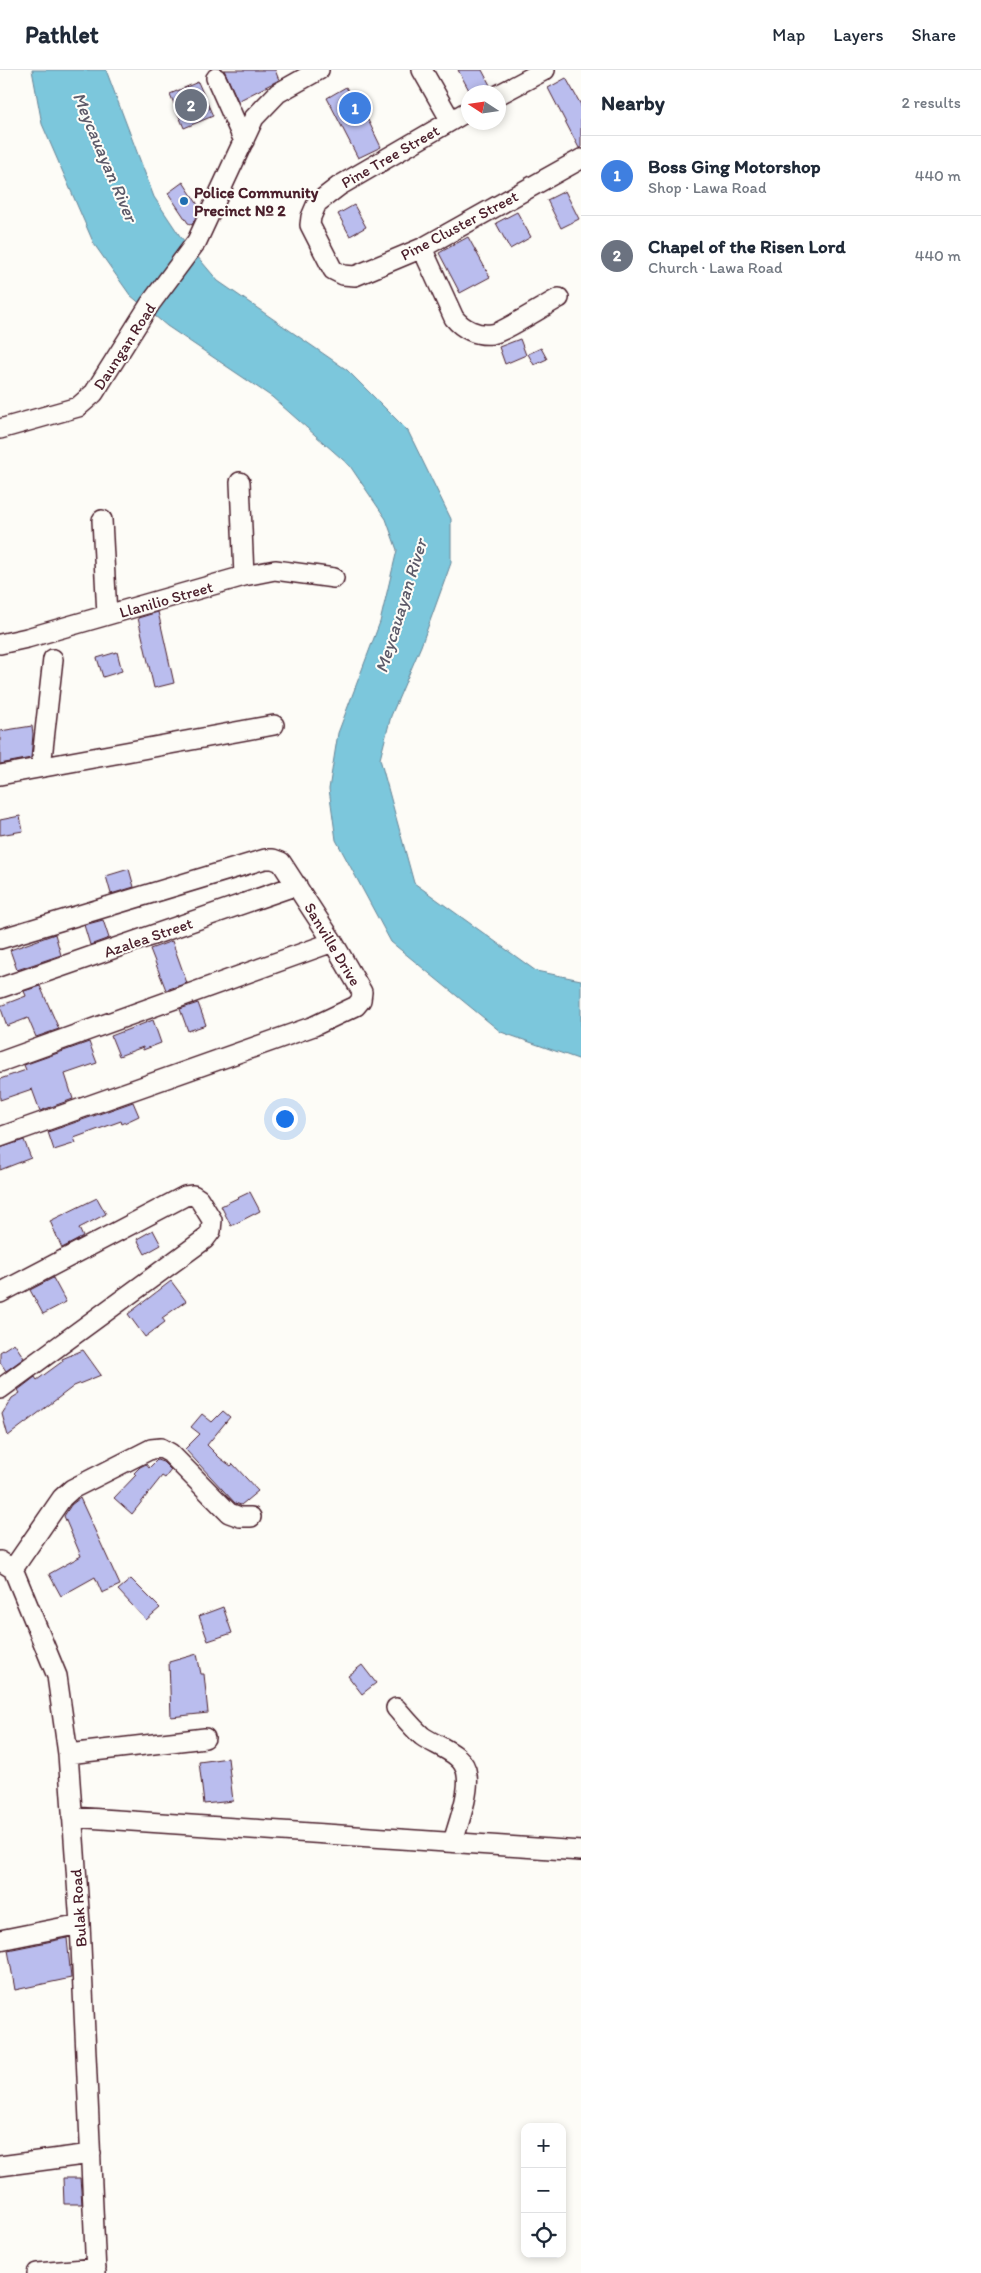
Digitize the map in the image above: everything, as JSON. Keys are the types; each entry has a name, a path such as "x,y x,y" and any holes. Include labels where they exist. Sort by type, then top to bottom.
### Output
{"street":[{"name":"Daungan Road","path":"0,429 78,407 94,393 150,304 197,242 254,118 278,93 319,70"},
{"name":"Pine Tree Street","path":"422,70 451,121"},
{"path":"506,91 545,70"},
{"path":"216,78 244,141"},
{"name":"Pine Tree Street","path":"333,270 310,226 311,216 318,203 339,186 461,115"},
{"name":"Pine Cluster Street","path":"333,270 343,275 354,276 422,248 581,159"},
{"path":"422,248 454,318 462,327 476,333 494,334 559,298"},
{"path":"240,482 244,576"},
{"path":"102,520 107,615"},
{"name":"Llanilio Street","path":"0,644 244,576 275,570 334,578"},
{"path":"40,767 54,659"},
{"path":"0,775 274,725"},
{"name":"Sanville Drive","path":"0,939 264,859 273,859 281,862 297,885 362,992 356,1006 314,1026 0,1136"},
{"name":"Azalea Street","path":"0,988 297,885"},
{"path":"0,1062 333,942"},
{"path":"0,1293 185,1196 193,1195 199,1199 212,1220 212,1231 205,1239 0,1389"},
{"path":"7,1565 62,1498 72,1489 151,1449 161,1448 170,1453 229,1513 240,1517 251,1517"},
{"name":"Bulak Road","path":"7,1565 57,1676 68,1754 80,1924 96,2270"},
{"path":"396,1708 422,1736 454,1754 464,1764 468,1774 467,1787 453,1842"},
{"path":"68,1754 204,1738"},
{"path":"72,1821 581,1851"},
{"path":"72,1821 581,1862"},
{"path":"0,1940 80,1924"},
{"path":"0,2166 91,2154"},
{"path":"37,2273 96,2270"}],"water":[{"name":"Meycauayan River","path":"32,70 106,70 154,197 180,236 218,281 347,370 408,431 451,519 451,563 421,646 391,716 380,759 414,883 536,971 581,980 581,1060 501,1032 391,942 336,840 329,789 338,733 380,622 397,550 386,519 350,466 272,397 167,326 130,295 94,244 42,124"}],"building":[{"path":"224,70 275,70 279,80 238,101"},
{"path":"458,70 482,70 490,85 466,85"},
{"path":"566,78 581,105 581,148 579,148 548,88"},
{"path":"198,82 213,116 184,128 170,94"},
{"path":"346,87 364,121 368,120 381,147 358,158 327,98"},
{"path":"183,182 200,208 192,225 188,223 168,193"},
{"path":"565,191 579,219 561,228 547,200"},
{"path":"354,205 366,227 350,236 338,214"},
{"path":"517,212 531,237 510,249 496,223"},
{"path":"468,237 490,277 460,293 439,253"},
{"path":"520,339 526,355 505,364 499,347"},
{"path":"541,348 547,359 534,365 528,354"},
{"path":"158,612 174,683 154,688 138,618"},
{"path":"117,652 122,671 103,677 97,658"},
{"path":"32,726 31,758 0,764 0,731"},
{"path":"20,816 23,831 0,835 0,820"},
{"path":"129,869 134,887 111,894 106,876"},
{"path":"103,920 109,938 90,945 84,925"},
{"path":"55,934 61,955 17,970 10,950"},
{"path":"172,941 187,983 166,990 150,949"},
{"path":"40,986 59,1029 36,1037 28,1018 7,1026 0,1006 26,996 24,991"},
{"path":"198,1003 206,1025 188,1031 180,1009"},
{"path":"153,1020 161,1043 143,1050 143,1047 119,1056 111,1036"},
{"path":"89,1042 97,1063 65,1074 73,1099 40,1111 32,1089 0,1100 0,1079 26,1070 24,1065"},
{"path":"133,1102 139,1116 122,1124 121,1121 74,1138 76,1143 54,1150 48,1132"},
{"path":"24,1140 31,1158 0,1170 0,1148"},
{"path":"250,1192 260,1211 231,1226 221,1206"},
{"path":"97,1198 106,1214 79,1228 83,1237 62,1248 50,1221"},
{"path":"153,1230 161,1245 145,1254 137,1239"},
{"path":"53,1278 66,1302 43,1314 30,1290"},
{"path":"171,1281 186,1301 162,1318 165,1322 145,1337 128,1314"},
{"path":"14,1343 24,1358 6,1371 0,1362 0,1352"},
{"path":"83,1350 101,1375 74,1386 8,1436 2,1414 12,1398 20,1393 18,1390 35,1377 37,1380 63,1361 62,1359"},
{"path":"223,1411 230,1417 207,1445 220,1458 231,1466 233,1464 258,1491 241,1505 235,1503 185,1449 200,1434 191,1427 202,1414 212,1422"},
{"path":"157,1460 163,1462 171,1470 165,1478 162,1476 132,1514 114,1498 136,1475 134,1473 140,1467 146,1464 149,1468"},
{"path":"80,1498 120,1585 102,1593 95,1577 61,1596 49,1574 81,1556 64,1516 71,1505"},
{"path":"131,1579 160,1608 146,1620 118,1590"},
{"path":"223,1607 232,1633 208,1641 199,1616"},
{"path":"197,1654 201,1674 204,1674 208,1713 171,1717 169,1662"},
{"path":"362,1665 376,1683 362,1694 348,1676"},
{"path":"228,1758 233,1801 204,1804 199,1762"},
{"path":"67,1938 71,1978 15,1990 8,1950"},
{"path":"63,2178 80,2178 82,2204 64,2204"}],"place":[{"name":"Chapel of the Risen Lord","path":"191,105"},
{"name":"Boss Ging Motorshop","path":"355,108"},
{"name":"Police Community Precinct № 2","path":"184,201"}]}
